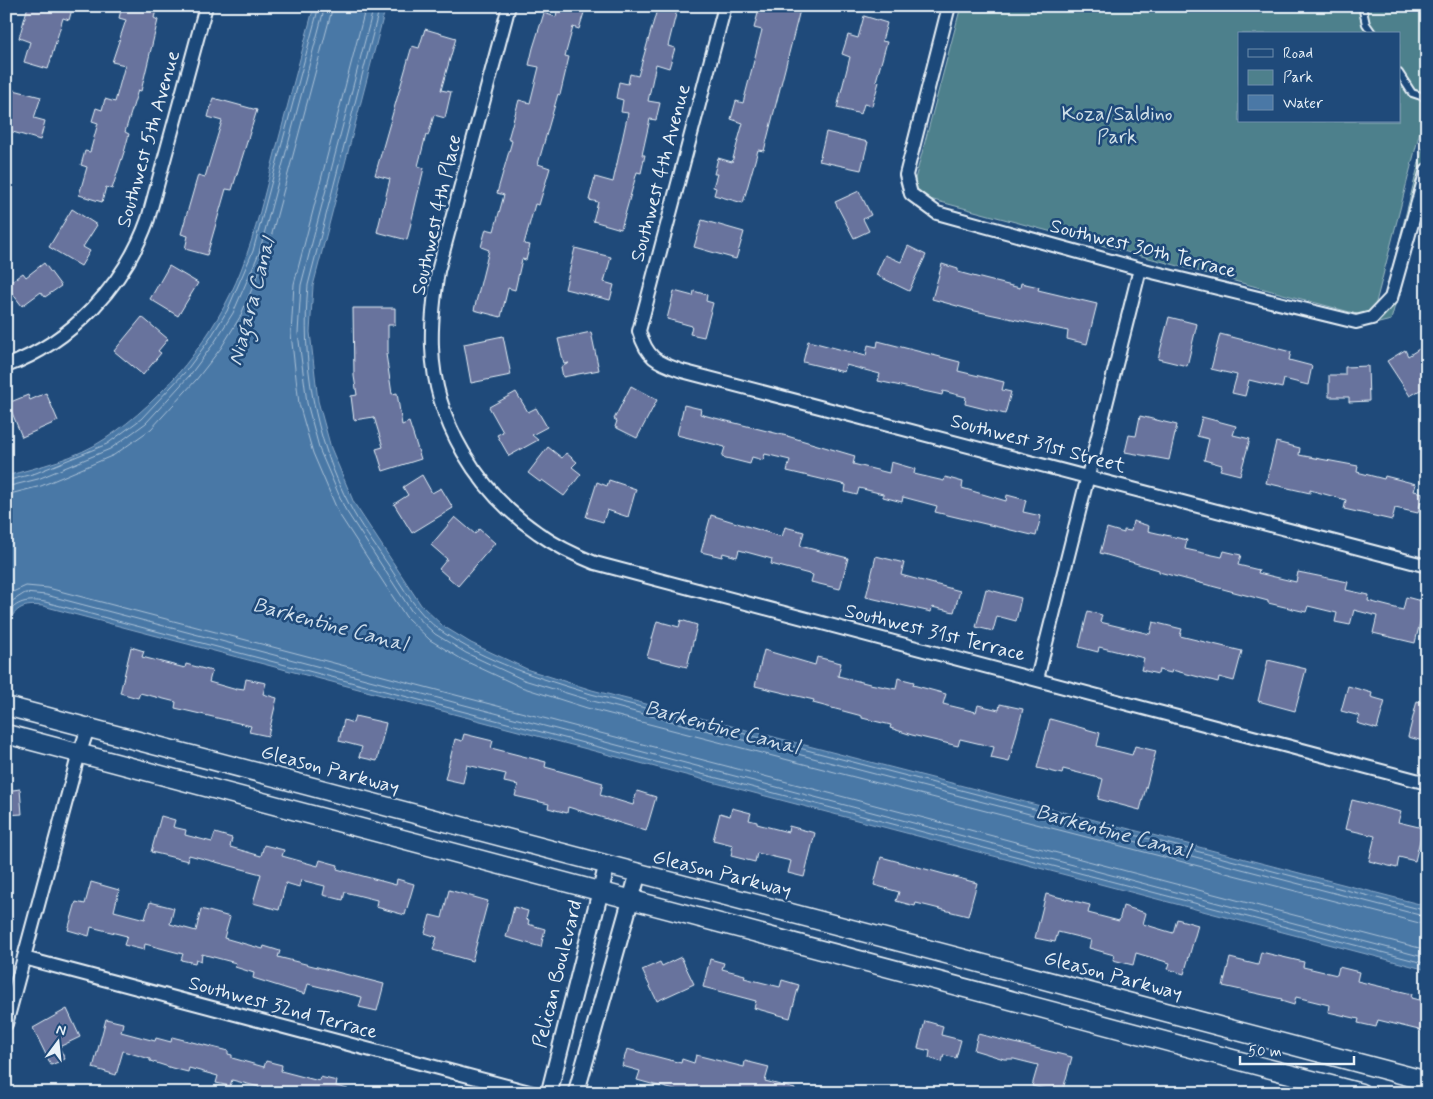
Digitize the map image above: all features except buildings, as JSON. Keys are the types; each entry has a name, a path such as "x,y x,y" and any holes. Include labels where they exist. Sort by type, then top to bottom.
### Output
{"main road":[{"name":"Gleason Parkway","path":"6,706 1427,1081"},
{"path":"6,734 1361,1093"}],"street":[{"name":"Southwest 5th Avenue","path":"6,366 54,341 90,312 110,290 127,265 141,238 159,183 206,6"},
{"name":"Southwest 4th Place","path":"468,461 446,415 435,377 432,348 434,297 438,271 510,6"},
{"name":"Southwest 4th Avenue","path":"645,349 640,331 650,285 725,6"},
{"name":"Southwest 30th Terrace","path":"949,6 906,175 911,194 937,213 1140,269 1356,322 1372,318 1391,298 1427,170"},
{"path":"1037,678 1140,269"},
{"name":"Southwest 31st Street","path":"645,349 658,362 682,371 1427,566"},
{"name":"Southwest 31st Terrace","path":"468,461 489,489 537,533 565,550 596,563 1037,678 1427,783"},
{"path":"6,1024 76,764 81,755 88,728"},
{"name":"Pelican Boulevard","path":"549,1093 607,865"},
{"path":"576,1093 638,874"},
{"name":"Southwest 32nd Terrace","path":"24,958 532,1093"}],"lane":[{"path":"1362,6 1366,24 1372,32"},
{"path":"1400,75 1412,92 1427,98"}],"green space":[{"name":"Koza/Saldino Park","path":"961,6 1427,6 1427,104 1372,318 911,194"},
{"path":"1427,131 1427,186 1391,320 1375,324 1379,320"}],"water":[{"path":"314,6 386,6 313,286 310,332 318,401 331,448 354,503 421,605 443,626 471,643 529,670 592,690 1427,906 1427,970 43,606 25,606 17,610 6,624 6,476 70,457 105,439 148,405 167,386 203,342 230,294 251,241"}],"water label":[{"name":"Niagara Canal","path":"252,302"},
{"name":"Barkentine Canal","path":"330,625"},
{"name":"Barkentine Canal","path":"722,728"},
{"name":"Barkentine Canal","path":"1113,832"}]}
